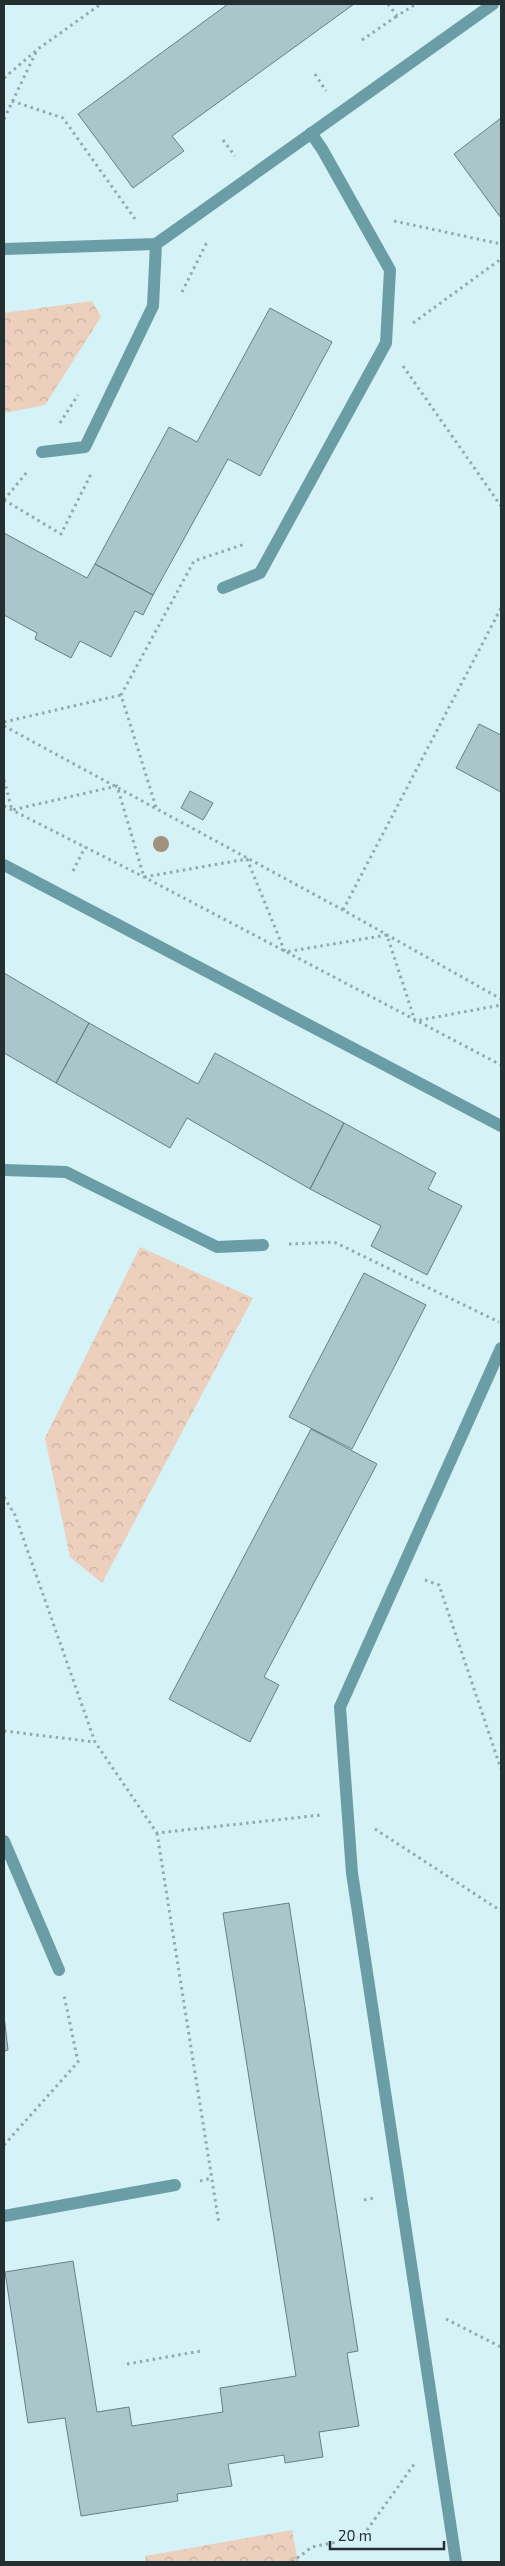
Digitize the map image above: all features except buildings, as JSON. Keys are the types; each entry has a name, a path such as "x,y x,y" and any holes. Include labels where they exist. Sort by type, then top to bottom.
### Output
{"lane":[{"path":"4,249 156,244 493,4"},
{"path":"222,588 260,573 386,343 390,270 311,133"},
{"path":"42,452 85,447 153,306 156,244"},
{"path":"4,865 501,1126"},
{"path":"4,1170 66,1172 217,1247 263,1245"},
{"path":"456,2562 419,2306 352,1872 340,1707 501,1348"},
{"path":"4,1841 59,1970"},
{"path":"4,2216 175,2185"}],"path":[{"path":"4,78 38,49 101,4"},
{"path":"388,4 397,16"},
{"path":"362,40 416,4"},
{"path":"4,119 38,49"},
{"path":"315,74 329,95"},
{"path":"12,101 63,118 139,223 129,223"},
{"path":"223,140 237,158"},
{"path":"229,164 244,153"},
{"path":"359,214 501,244"},
{"path":"180,295 211,233"},
{"path":"386,343 501,259"},
{"path":"409,375 501,506"},
{"path":"42,452 4,500 61,534 97,463"},
{"path":"157,808 121,695 194,561 282,532"},
{"path":"343,910 501,608"},
{"path":"4,722 121,695"},
{"path":"4,726 118,786 501,999"},
{"path":"4,780 12,810"},
{"path":"12,810 118,786"},
{"path":"118,786 144,877"},
{"path":"4,806 144,877 501,1065"},
{"path":"144,877 247,859"},
{"path":"247,859 285,952"},
{"path":"285,952 387,935"},
{"path":"387,935 415,1021"},
{"path":"415,1021 501,1005"},
{"path":"263,1245 334,1242 501,1323"},
{"path":"4,1497 15,1515 95,1742 157,1833 219,2224"},
{"path":"439,1585 501,1769"},
{"path":"4,1732 95,1742"},
{"path":"157,1833 348,1812 501,1912"},
{"path":"4,2145 78,2062 59,1970"},
{"path":"419,2306 501,2347"},
{"path":"127,2364 201,2351"},
{"path":"292,2562 312,2547 362,2536 437,2432"}],"green space":[{"path":"92,301 101,317 45,405 4,413 4,313"},
{"path":"140,1247 253,1298 102,1583 70,1557 45,1438"},
{"path":"292,2530 298,2562 146,2562 145,2556"}]}
